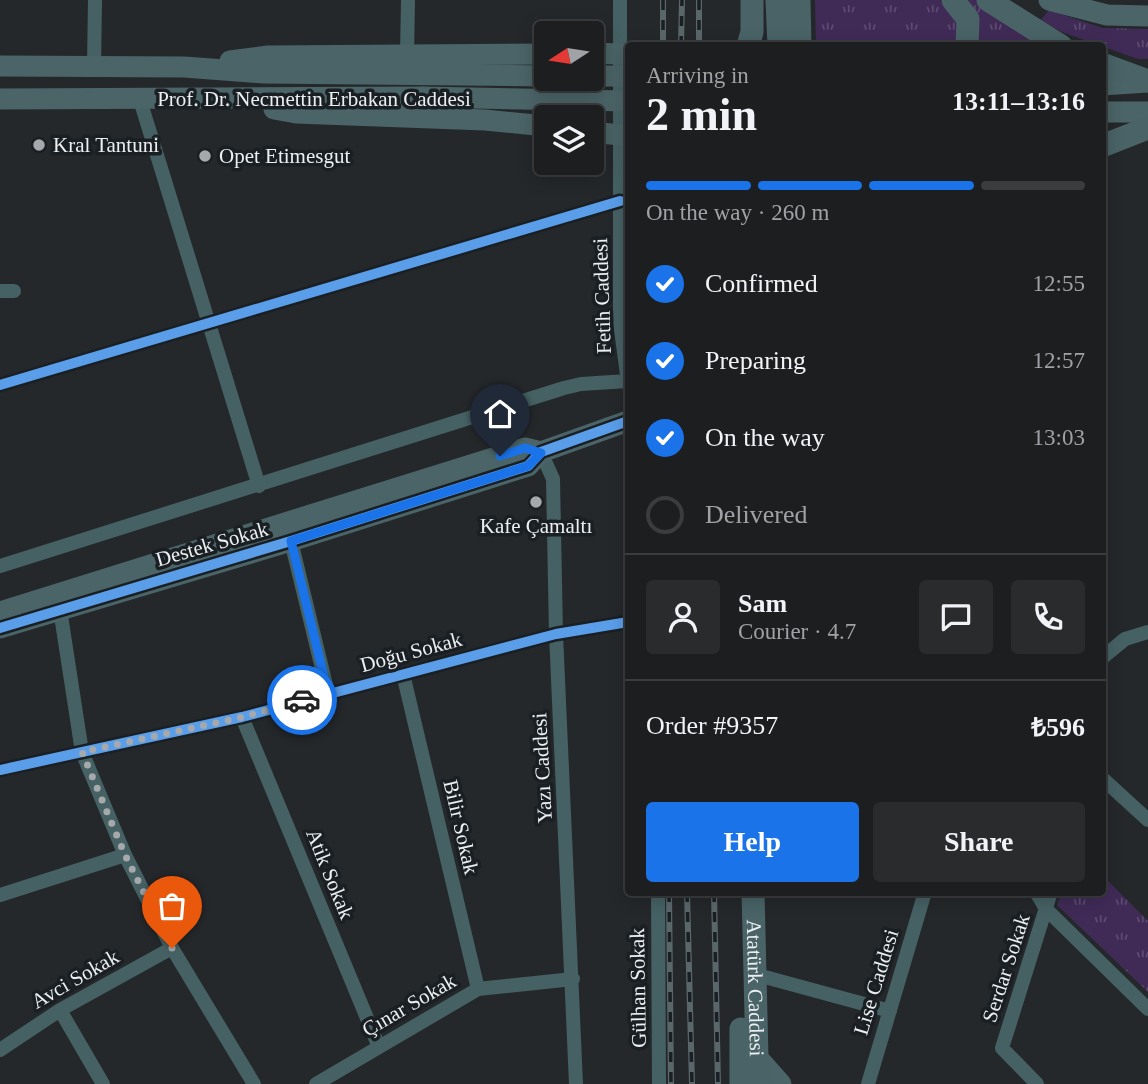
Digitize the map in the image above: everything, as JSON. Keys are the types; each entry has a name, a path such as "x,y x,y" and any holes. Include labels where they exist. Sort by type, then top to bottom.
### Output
{"main road":[{"path":"751,41 752,0"},
{"path":"777,0 779,42"},
{"path":"799,0 800,42"},
{"path":"953,0 968,19 967,42"},
{"path":"988,0 1055,42"},
{"path":"1049,0 1107,15 1148,16"},
{"path":"604,53 620,54"},
{"path":"184,67 268,56 534,54"},
{"name":"Prof. Dr. Necmettin Erbakan Caddesi","path":"0,66 184,67 264,73 534,76"},
{"path":"1106,66 1148,82"},
{"path":"604,76 625,76"},
{"path":"1106,85 1148,82"},
{"name":"Prof. Dr. Necmettin Erbakan Caddesi","path":"0,99 423,97 625,101"},
{"path":"216,99 296,113 485,120 534,126"},
{"path":"1106,112 1148,112"},
{"path":"1106,144 1148,128"},
{"path":"604,133 620,135"},
{"name":"Destek Sokak","path":"0,628 291,541 528,466 541,453 625,422"},
{"name":"Destek Sokak","path":"0,612 525,448 541,453"},
{"name":"Atatürk Caddesi","path":"738,896 741,1084"},
{"name":"Atatürk Caddesi","path":"753,896 757,1057 761,1084"},
{"path":"757,1057 781,1084"}],"street":[{"path":"94,66 95,0"},
{"path":"407,55 408,0"},
{"name":"Fetih Caddesi","path":"620,0 620,322 625,359"},
{"path":"139,100 258,486"},
{"path":"0,385 620,201"},
{"path":"0,566 564,388 625,381"},
{"name":"Yazı Caddesi","path":"541,453 552,479 556,634 576,1084"},
{"path":"291,541 328,693"},
{"path":"60,609 82,752 125,855 172,948 254,1084"},
{"name":"Doğu Sokak","path":"0,770 243,717 556,634 625,622"},
{"path":"1106,654 1125,639 1148,632"},
{"name":"Bilir Sokak","path":"403,674 478,989"},
{"name":"Atik Sokak","path":"243,717 379,1046"},
{"path":"1106,782 1148,820"},
{"path":"0,895 125,855"},
{"name":"Gülhan Sokak","path":"658,896 659,1084"},
{"name":"Lise Caddesi","path":"868,1084 924,896"},
{"path":"1038,896 1046,909 1148,1009"},
{"name":"Serdar Sokak","path":"1037,1084 1002,1048 1050,896"},
{"name":"Avci Sokak","path":"0,1050 60,1010 172,948"},
{"path":"754,974 890,1011"},
{"name":"Çınar Sokak","path":"317,1084 478,989 573,979"},
{"path":"60,1010 103,1084"}],"green space":[{"path":"815,0 940,0 955,10 961,42 816,42"},
{"path":"968,0 975,0 1039,42 979,42 977,18"},
{"path":"1049,10 1102,28 1148,29 1148,59 1138,59 1106,48 1106,42 1090,42 1062,32 1041,20"},
{"path":"1106,879 1148,921 1148,992 1057,905 1061,896 1106,896"}],"railway":[{"path":"663,0 663,42"},
{"path":"681,42 682,0"},
{"path":"699,0 699,42"},
{"path":"669,896 671,1084"},
{"path":"687,896 692,1084"},
{"path":"714,896 718,1084"}],"cycle path":[{"path":"0,385 620,201"},
{"path":"0,628 291,541 528,466 541,452 625,422"},
{"path":"0,770 242,717 556,634 625,622"}],"way so far":[{"path":"172,948 125,855 82,752 243,717 302,700"}],"place":[{"name":"Kral Tantuni","path":"39,145"},
{"name":"Opet Etimesgut","path":"205,156"},
{"name":"Kafe Çamaltı","path":"536,502"}],"route":[{"path":"302,700 328,693 291,541 528,466 541,453 525,448 500,456"}]}
